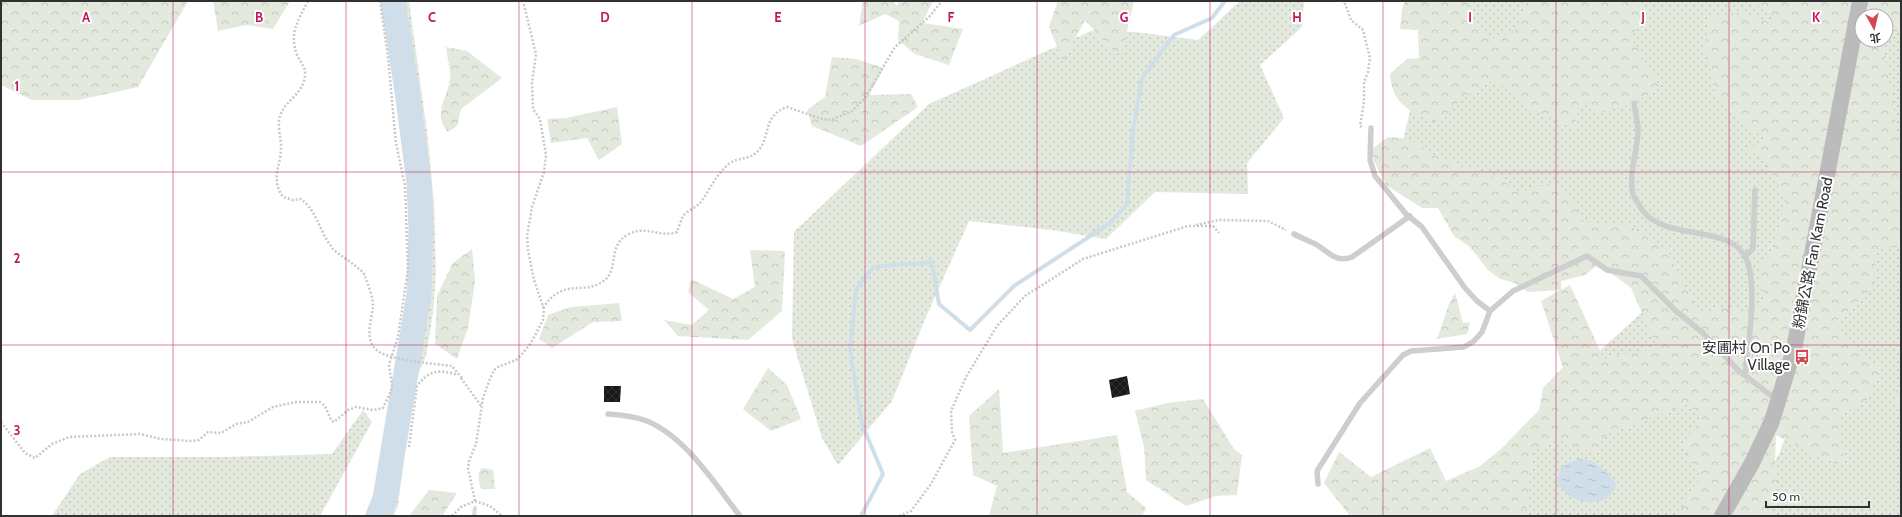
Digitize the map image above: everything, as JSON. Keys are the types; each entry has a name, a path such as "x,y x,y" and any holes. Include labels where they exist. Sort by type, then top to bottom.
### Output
{"main road":[{"name":"粉錦公路 Fan Kam Road","path":"1722,516 1752,463 1778,402 1800,325 1860,1"}],"lane":[{"path":"1634,103 1638,131 1633,168 1633,194 1644,214 1658,223 1684,232 1721,238 1739,247 1748,263 1751,299 1745,376"},
{"path":"1371,128 1370,160 1375,176 1406,214 1422,227 1465,288 1477,301 1490,311"},
{"path":"1744,257 1754,249 1755,190"},
{"path":"1294,234 1318,246 1335,258 1346,260 1410,216"},
{"path":"1318,484 1317,471 1360,403 1403,355 1412,351 1464,347 1474,341 1482,332 1490,311 1513,291 1587,256 1607,270 1641,276 1745,376 1778,402"},
{"path":"608,414 643,419 660,427 687,450 740,516"}],"path":[{"path":"308,1 297,22 292,40 298,57 304,67 305,74 303,84 299,93 288,103 280,116 281,148 276,176 279,190 284,197 293,200 301,199 310,206 319,226 333,248 364,274 373,306 369,329 371,341 376,350 382,354 393,357 452,366 482,407"},
{"path":"1,422 25,453 36,458 52,444 69,438 82,436 140,434 161,439 191,441 199,440 208,432 221,433 236,424 248,422 274,407 296,402 320,402 325,406 331,420 334,422 348,410 356,407 373,410 383,408 391,391 392,384 389,365 393,357 408,268 405,186 396,143 388,57 380,1"},
{"path":"475,501 468,468 469,461 476,444 483,398 494,370 516,360 522,354 531,343 543,320 543,308 534,280 528,250 527,236 532,207 544,172 546,155 540,119 533,109 532,83 536,54 524,1"},
{"path":"543,308 551,296 557,293 566,289 590,286 606,279 611,271 614,253 618,243 627,235 644,230 671,234 677,232 684,215 700,203 714,179 730,164 738,159 752,156 758,151 773,116 781,109 786,108 822,119 831,120 852,111 865,98 895,47 929,16 942,1"},
{"path":"1342,1 1344,1 1351,20 1363,30 1367,44 1370,58 1368,72 1364,82 1364,102 1360,126 1371,128"},
{"path":"899,516 911,511 931,484 955,440 952,432 951,411 966,378 997,326 1025,296 1083,259 1188,226 1219,220 1268,221 1294,234"},
{"path":"1188,226 1213,226 1219,233"},
{"path":"409,447 417,386 420,382 432,372 445,371 458,375 462,378"},
{"path":"452,516 461,507 475,501 490,506 502,516"}],"green space":[{"path":"1,1 188,1 138,87 79,100 32,100 1,85"},
{"path":"213,1 290,1 273,29 246,25 218,31"},
{"path":"384,1 409,1 428,139 434,203 436,273 433,313 426,356 414,383 398,506 393,516 367,516 371,507 409,304 413,260 409,186"},
{"path":"863,1 893,1 897,6 899,1 933,1 922,23 963,29 949,65 915,54 898,40 899,21 885,14 859,26"},
{"path":"1056,1 1134,1 1122,52 1110,49 1085,20 1063,61 1049,27 1057,3"},
{"path":"1240,1 1304,1 1302,27 1260,65 1284,118 1247,163 1248,194 1155,192 1106,239 1052,230 969,221 926,317 892,401 838,465 822,438 792,339 794,232 929,104 1091,31 1135,32 1198,40"},
{"path":"1405,1 1472,1 1465,14 1490,39 1516,30 1527,1 1619,1 1620,4 1638,2 1640,24 1631,37 1660,87 1634,103 1596,114 1589,100 1580,106 1574,129 1531,109 1506,87 1490,82 1460,100 1447,114 1432,123 1403,105 1394,92 1391,84 1390,74 1407,59 1419,58 1418,30 1400,29 1402,9"},
{"path":"1436,1 1848,1 1829,112 1706,516 1414,516 1501,474 1565,382 1658,298 1642,275 1430,199 1395,174"},
{"path":"1750,1 1901,1 1901,29 1894,33 1894,8 1854,8 1854,48 1884,48 1901,158 1901,246 1875,251 1876,266 1872,289 1836,321 1853,347 1880,367 1866,402 1838,416 1845,466 1820,458 1776,435 1775,460 1778,481 1771,516 1678,516 1700,475 1681,446 1703,417 1687,405 1607,434 1594,453 1558,440 1533,451 1525,516 1350,516 1324,483 1339,452 1371,477 1430,448 1446,481 1480,466 1502,448 1539,410 1543,388 1563,367 1541,301 1560,290 1528,292 1515,283 1500,279 1488,270 1470,247 1454,236 1438,208 1422,208 1386,185 1374,161 1372,149 1388,137 1410,139 1441,159 1498,177 1518,193 1534,187 1553,183 1573,201 1583,220 1605,225 1630,226 1668,251 1700,314 1727,306 1746,312 1768,299 1759,284 1759,266 1774,250 1785,198 1763,159 1747,150 1768,139 1738,122 1715,92 1705,48 1709,18 1740,12 1772,24 1772,14","holes":["1599,264 1631,288 1657,347 1604,359 1570,285 1561,290 1561,281 1585,275"]},
{"path":"1901,1 1901,516 1744,516 1779,454 1797,407 1873,48 1894,48 1894,8"},
{"path":"446,47 467,51 502,78 461,109 457,126 448,132 441,119 442,106 450,79"},
{"path":"832,57 856,59 884,68 869,95 911,94 918,107 861,146 812,126 807,110 825,97"},
{"path":"617,107 622,144 599,160 587,138 551,143 547,119 566,118"},
{"path":"472,249 475,281 468,328 457,359 435,344 437,296 453,263"},
{"path":"750,250 785,251 782,311 748,340 678,336 664,320 692,325 709,310 688,292 691,279 733,299 755,287"},
{"path":"1455,293 1463,323 1470,322 1467,334 1437,339 1449,304"},
{"path":"619,303 622,321 593,322 552,348 539,339 548,315 571,307"},
{"path":"768,368 787,385 801,419 771,431 743,409"},
{"path":"1900,384 1901,417 1895,397 1897,388"},
{"path":"999,389 1003,453 1117,435 1127,492 1146,508 1142,516 989,516 997,486 973,475 969,416"},
{"path":"1203,399 1234,449 1242,455 1237,495 1216,496 1186,506 1146,480 1144,447 1135,411 1167,403"},
{"path":"363,410 372,422 320,516 52,516 80,474 110,457 224,457 332,454"},
{"path":"482,468 493,470 495,489 481,489 479,473"},
{"path":"429,490 457,493 442,516 409,516"}],"water":[{"path":"1577,459 1590,460 1607,473 1617,485 1607,498 1598,501 1584,502 1571,497 1561,487 1557,481 1561,467"}],"building":[{"path":"1127,376 1130,394 1112,398 1109,380"},
{"path":"604,386 621,386 620,402 604,402"}],"waterway":[{"path":"378,516 385,499 419,294 421,229 419,183 393,1"},
{"path":"861,516 883,474 862,424 850,349 856,290 873,267 932,262 939,304 970,330 1014,286 1110,223 1127,204 1133,130 1142,78 1174,35 1212,18 1225,1"},
{"path":"474,516 475,508"}],"place":[{"name":"安圃村 On Po Village","path":"1802,357"}]}
